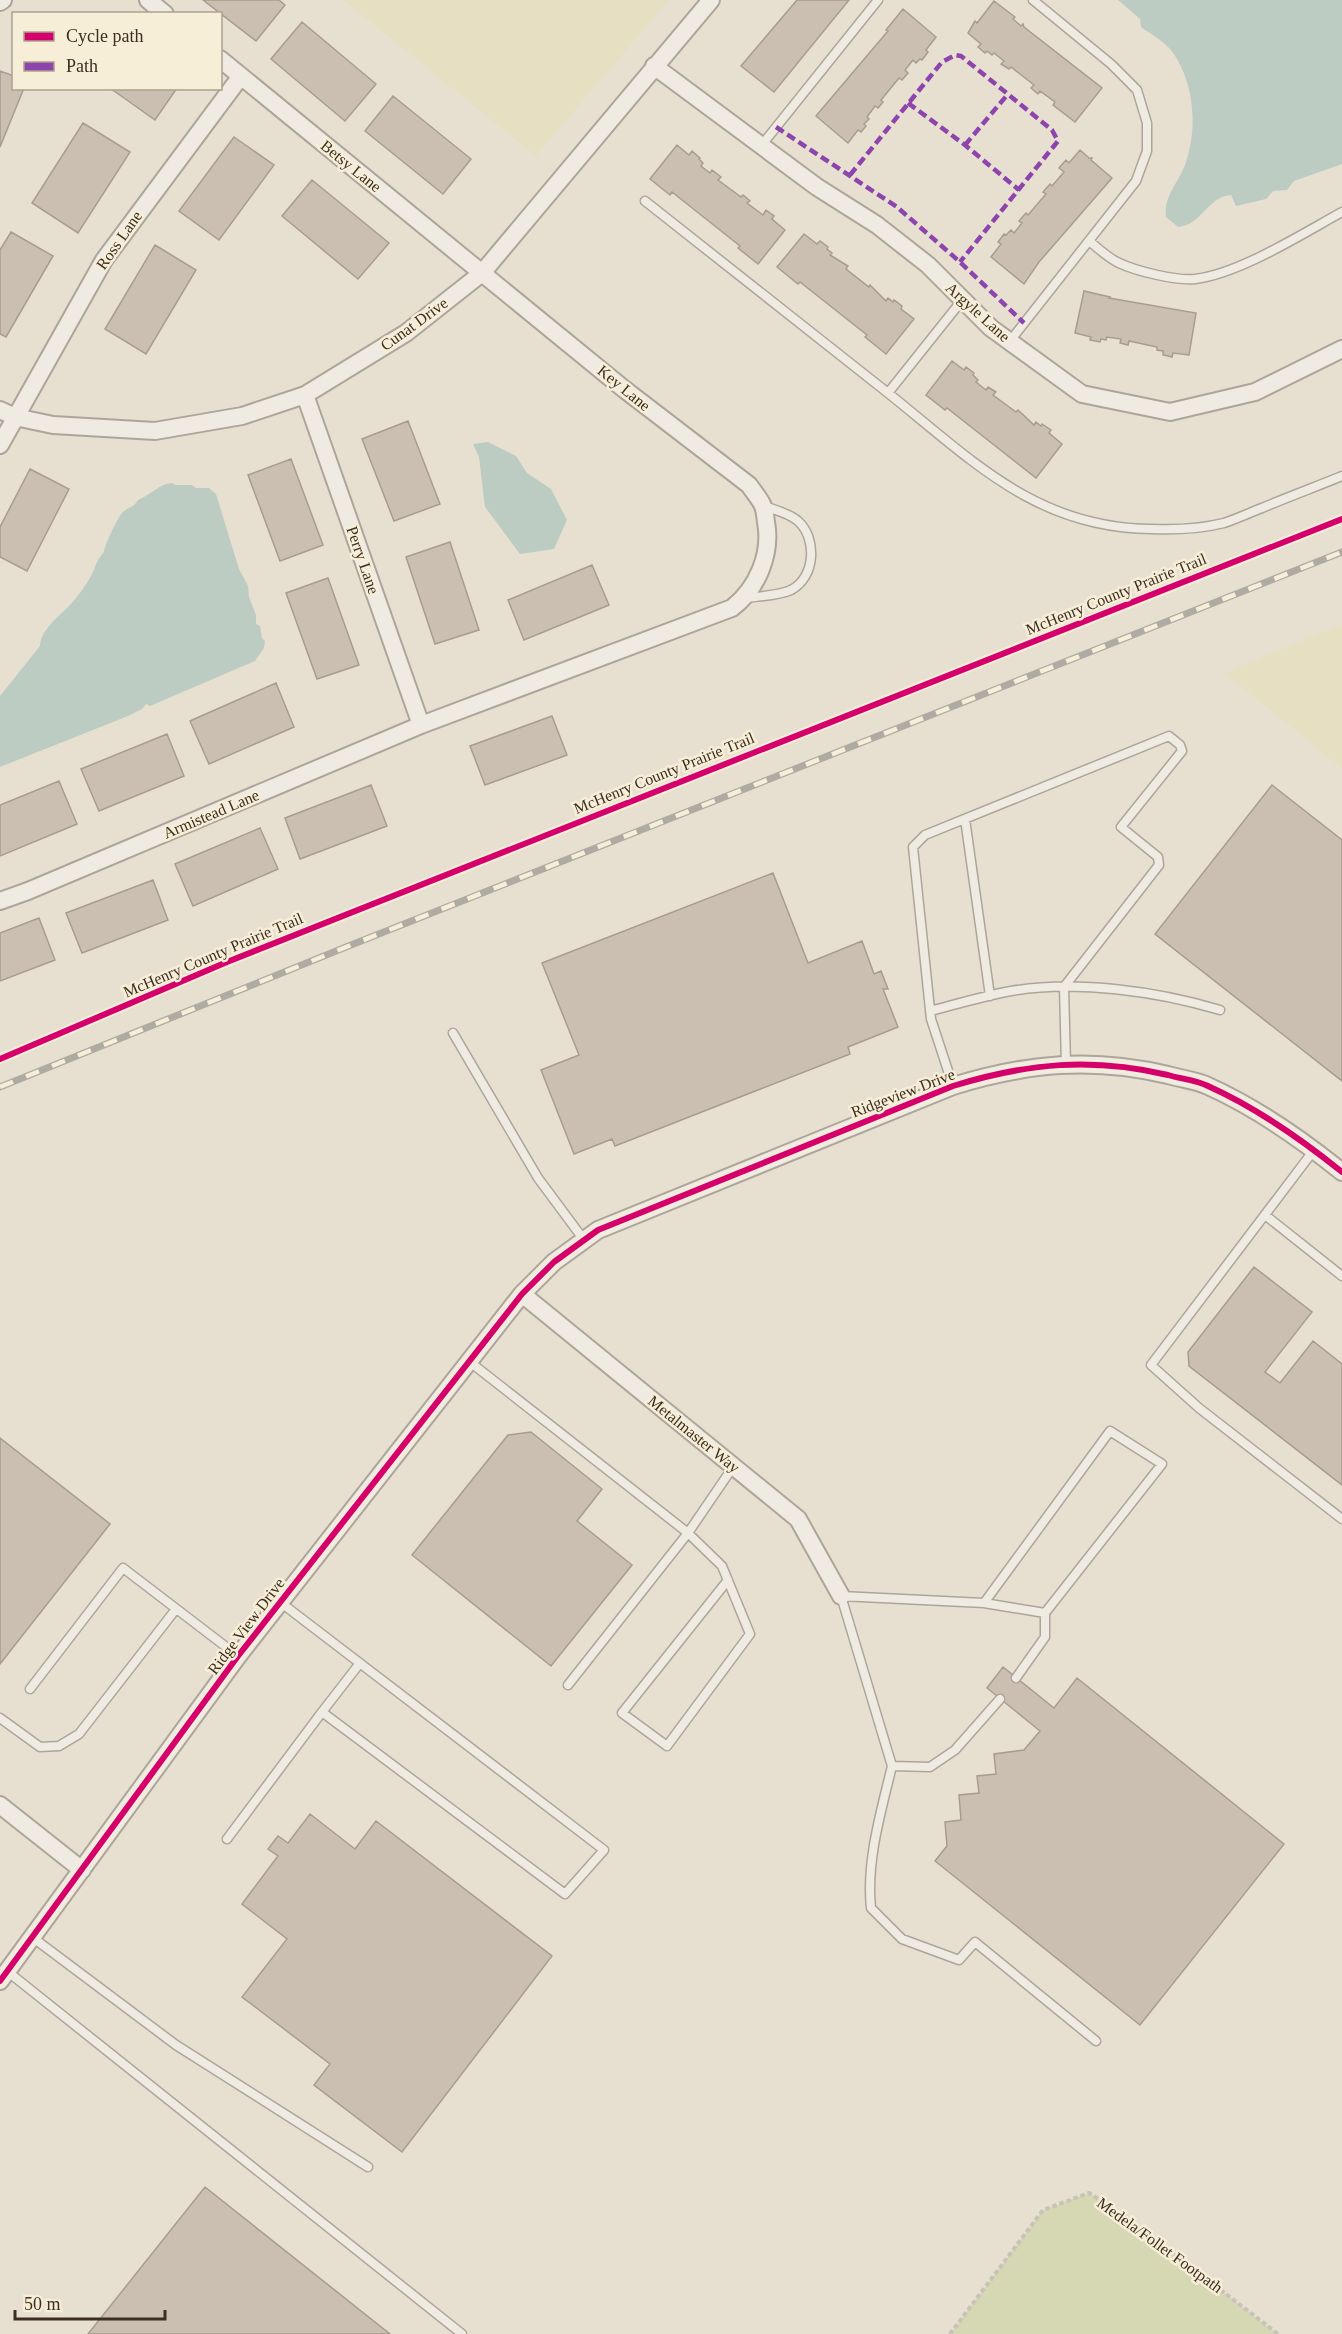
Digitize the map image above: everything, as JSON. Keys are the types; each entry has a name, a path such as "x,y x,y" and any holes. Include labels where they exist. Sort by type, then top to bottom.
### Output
{"street":[{"path":"148,0 163,12"},
{"name":"Cunat Drive","path":"8,413 53,425 155,431 242,416 305,395 406,333 482,273 711,0"},
{"name":"Betsy Lane","path":"222,61 482,273"},
{"name":"Argyle Lane","path":"654,66 817,187 877,225 928,265 991,328 1082,394 1170,412 1255,392 1342,349"},
{"name":"Ross Lane","path":"8,413 104,260 241,76"},
{"name":"Key Lane","path":"482,273 748,485 764,506"},
{"name":"Perry Lane","path":"305,395 421,724"},
{"path":"0,445 8,413"},
{"path":"745,598 764,560 768,533 764,506"},
{"name":"Key Lane","path":"421,724 732,608 745,598"},
{"name":"Armistead Lane","path":"0,901 421,724"},
{"name":"Ridgeview Drive","path":"522,1294 554,1262 598,1230 953,1086 993,1074 1031,1067 1066,1065 1134,1067 1206,1084 1263,1115 1342,1172"},
{"name":"Ridge View Drive","path":"4,1976 238,1656 522,1294"},
{"name":"Metalmaster Way","path":"522,1294 798,1519 842,1596"},
{"path":"0,1805 82,1870"}],"lane":[{"path":"761,146 878,0"},
{"path":"1010,341 1136,181 1147,151 1147,123 1137,90 1111,64 1033,0"},
{"path":"645,201 996,479 1023,497 1052,511 1130,529 1182,530 1224,523 1342,476"},
{"path":"1089,241 1117,262 1148,273 1194,279 1222,273 1267,253 1342,212"},
{"path":"888,393 963,299"},
{"name":"Key Lane","path":"745,598 791,590 807,572 811,556 812,544 798,521 764,506"},
{"path":"953,1086 930,1011 913,847 925,835 1169,736 1180,745 1182,751 1121,827 1158,857 1159,865 1064,987 1066,1065"},
{"path":"965,819 990,996"},
{"path":"930,1011 1011,991 1064,987 1151,992 1220,1010"},
{"path":"453,1033 538,1178 584,1240"},
{"path":"1314,1150 1152,1365 1199,1408 1342,1519"},
{"path":"1265,1215 1342,1276"},
{"path":"470,1362 687,1533 722,1566 728,1580 750,1634 667,1746 622,1713 728,1580"},
{"path":"984,1603 1110,1431 1162,1464 1045,1613 1046,1637 1016,1678"},
{"path":"568,1685 687,1533 734,1467"},
{"path":"30,1689 123,1568 238,1656"},
{"path":"1045,1613 984,1603 842,1596 892,1766 878,1821 869,1890 871,1908 903,1939 959,1960 975,1942 1096,2041"},
{"path":"280,1602 604,1850 565,1894 322,1712"},
{"path":"0,1718 40,1747 59,1746 79,1734 176,1609"},
{"path":"227,1839 360,1663"},
{"path":"892,1766 930,1767 955,1750 1000,1699"},
{"path":"32,1937 176,2044 368,2167"},
{"path":"4,1976 462,2334"}],"shaded area":[{"path":"343,0 669,0 536,156"},
{"path":"1118,0 1342,0 1342,164 1294,181 1287,190 1273,191 1266,199 1236,206 1231,195 1223,197 1210,205 1193,221 1178,227 1166,217 1166,209 1169,195 1183,169 1190,148 1193,119 1189,89 1179,62 1171,50 1141,27 1140,19"},
{"path":"488,442 516,456 527,473 551,489 567,520 554,549 520,554 485,507 479,457 473,444"},
{"path":"171,483 209,488 216,494 239,569 248,586 249,597 256,615 256,624 260,626 262,638 265,641 264,648 255,661 150,706 146,704 142,709 128,716 0,767 0,696 40,646 47,629 86,585 122,513 138,500"},
{"path":"1342,624 1342,768 1224,673"}],"green space":[{"path":"1089,2193 1122,2214 1278,2334 950,2334 1043,2210"}],"building":[{"path":"203,0 279,0 285,5 256,41 222,15 222,12 219,12"},
{"path":"797,0 849,0 774,92 741,66"},
{"path":"994,1 1015,17 1013,19 1021,26 1023,24 1102,88 1075,122 1053,105 1055,102 1040,91 1038,94 1031,88 1034,85 1011,67 1009,69 1001,64 1004,61 994,53 992,55 987,51 985,53 978,47 981,44 968,33 975,21 977,23"},
{"path":"903,9 936,37 922,60 916,63 913,60 905,70 908,73 902,80 899,78 881,100 883,102 878,108 875,106 867,117 869,119 864,124 866,126 861,132 858,130 848,143 816,116 888,31 886,30"},
{"path":"302,22 376,84 345,121 271,59"},
{"path":"0,71 12,75 12,90 23,90 0,147"},
{"path":"113,90 176,90 155,120"},
{"path":"393,96 471,159 443,194 365,131"},
{"path":"83,123 130,152 78,233 32,203"},
{"path":"234,137 274,165 219,240 179,211"},
{"path":"677,145 689,155 692,151 703,163 701,166 721,177 718,180 741,197 743,195 750,201 747,203 763,215 766,210 774,216 772,219 785,230 758,264 738,248 740,246 672,192 670,195 650,179"},
{"path":"1080,150 1092,158 1091,160 1112,178 1039,262 1024,284 991,257 1001,244 998,242 1004,234 1006,235 1011,230 1014,233 1022,223 1019,221 1026,213 1028,215 1046,194 1043,192 1050,184 1052,186 1064,172 1059,168 1066,160 1069,163"},
{"path":"312,180 389,243 358,279 282,216"},
{"path":"11,232 53,256 6,337 0,334 0,250"},
{"path":"804,234 817,244 820,241 828,247 827,249 832,253 830,255 848,266 846,269 869,287 870,285 886,301 888,298 893,302 894,300 914,319 886,354 865,337 867,335 800,282 798,284 777,267"},
{"path":"155,245 196,270 146,354 105,329"},
{"path":"1084,291 1109,298 1196,313 1189,355 1173,353 1172,357 1163,355 1163,351 1157,350 1157,347 1129,341 1128,345 1120,343 1121,339 1107,337 1106,340 1101,339 1100,342 1075,333"},
{"path":"952,361 964,370 966,367 974,373 973,375 978,380 976,382 986,390 988,387 996,392 993,395 1016,412 1018,410 1034,425 1036,422 1051,430 1049,433 1062,444 1036,478 947,408 945,410 926,395"},
{"path":"408,421 440,504 394,521 362,439"},
{"path":"291,459 323,545 280,561 248,475"},
{"path":"30,469 69,489 27,571 0,557 0,527"},
{"path":"450,542 479,630 435,644 406,557"},
{"path":"592,565 609,605 524,640 508,600"},
{"path":"328,578 359,665 317,679 286,593"},
{"path":"276,683 294,727 209,764 190,721"},
{"path":"552,716 567,755 485,785 470,746"},
{"path":"167,734 184,776 99,811 81,769"},
{"path":"59,781 77,824 0,856 0,805"},
{"path":"371,785 387,826 300,859 285,818"},
{"path":"1272,785 1342,840 1342,1081 1155,934"},
{"path":"260,828 278,869 193,906 175,864"},
{"path":"773,873 808,963 862,941 874,974 881,971 888,989 883,989 898,1027 848,1047 850,1054 615,1146 612,1139 574,1154 541,1070 579,1055 542,963"},
{"path":"153,880 168,920 82,953 66,913"},
{"path":"39,918 55,960 0,981 0,933"},
{"path":"1254,1267 1312,1312 1265,1372 1280,1383 1313,1341 1342,1364 1342,1485 1189,1366 1188,1352"},
{"path":"531,1432 602,1489 577,1521 632,1565 551,1666 412,1555 508,1435"},
{"path":"0,1438 110,1524 0,1664"},
{"path":"1003,1667 1054,1708 1077,1678 1284,1844 1140,2025 935,1861 947,1846 945,1822 961,1820 959,1795 979,1793 977,1776 996,1774 994,1754 1024,1750 1040,1731 987,1688"},
{"path":"310,1814 355,1849 376,1821 552,1956 402,2152 314,2085 330,2064 242,1997 287,1939 242,1904 278,1856 268,1849 278,1836 288,1843"},
{"path":"205,2187 390,2334 88,2334"}],"railway":[{"path":"0,1087 346,947 1342,552"}],"marked path":[{"path":"850,175 942,62 955,55 961,56 1052,130 1058,141 960,262"},
{"path":"965,145 1008,94"},
{"path":"908,103 965,145 1019,190"},
{"path":"776,127 897,207 960,262 1024,323"}],"cycle path":[{"name":"McHenry County Prairie Trail","path":"0,1059 227,962 1342,519"},
{"path":"0,1981 238,1656 522,1294 554,1262 598,1230 953,1086 1008,1072 1060,1065 1140,1069 1203,1084 1244,1104 1278,1125 1342,1172"}]}
